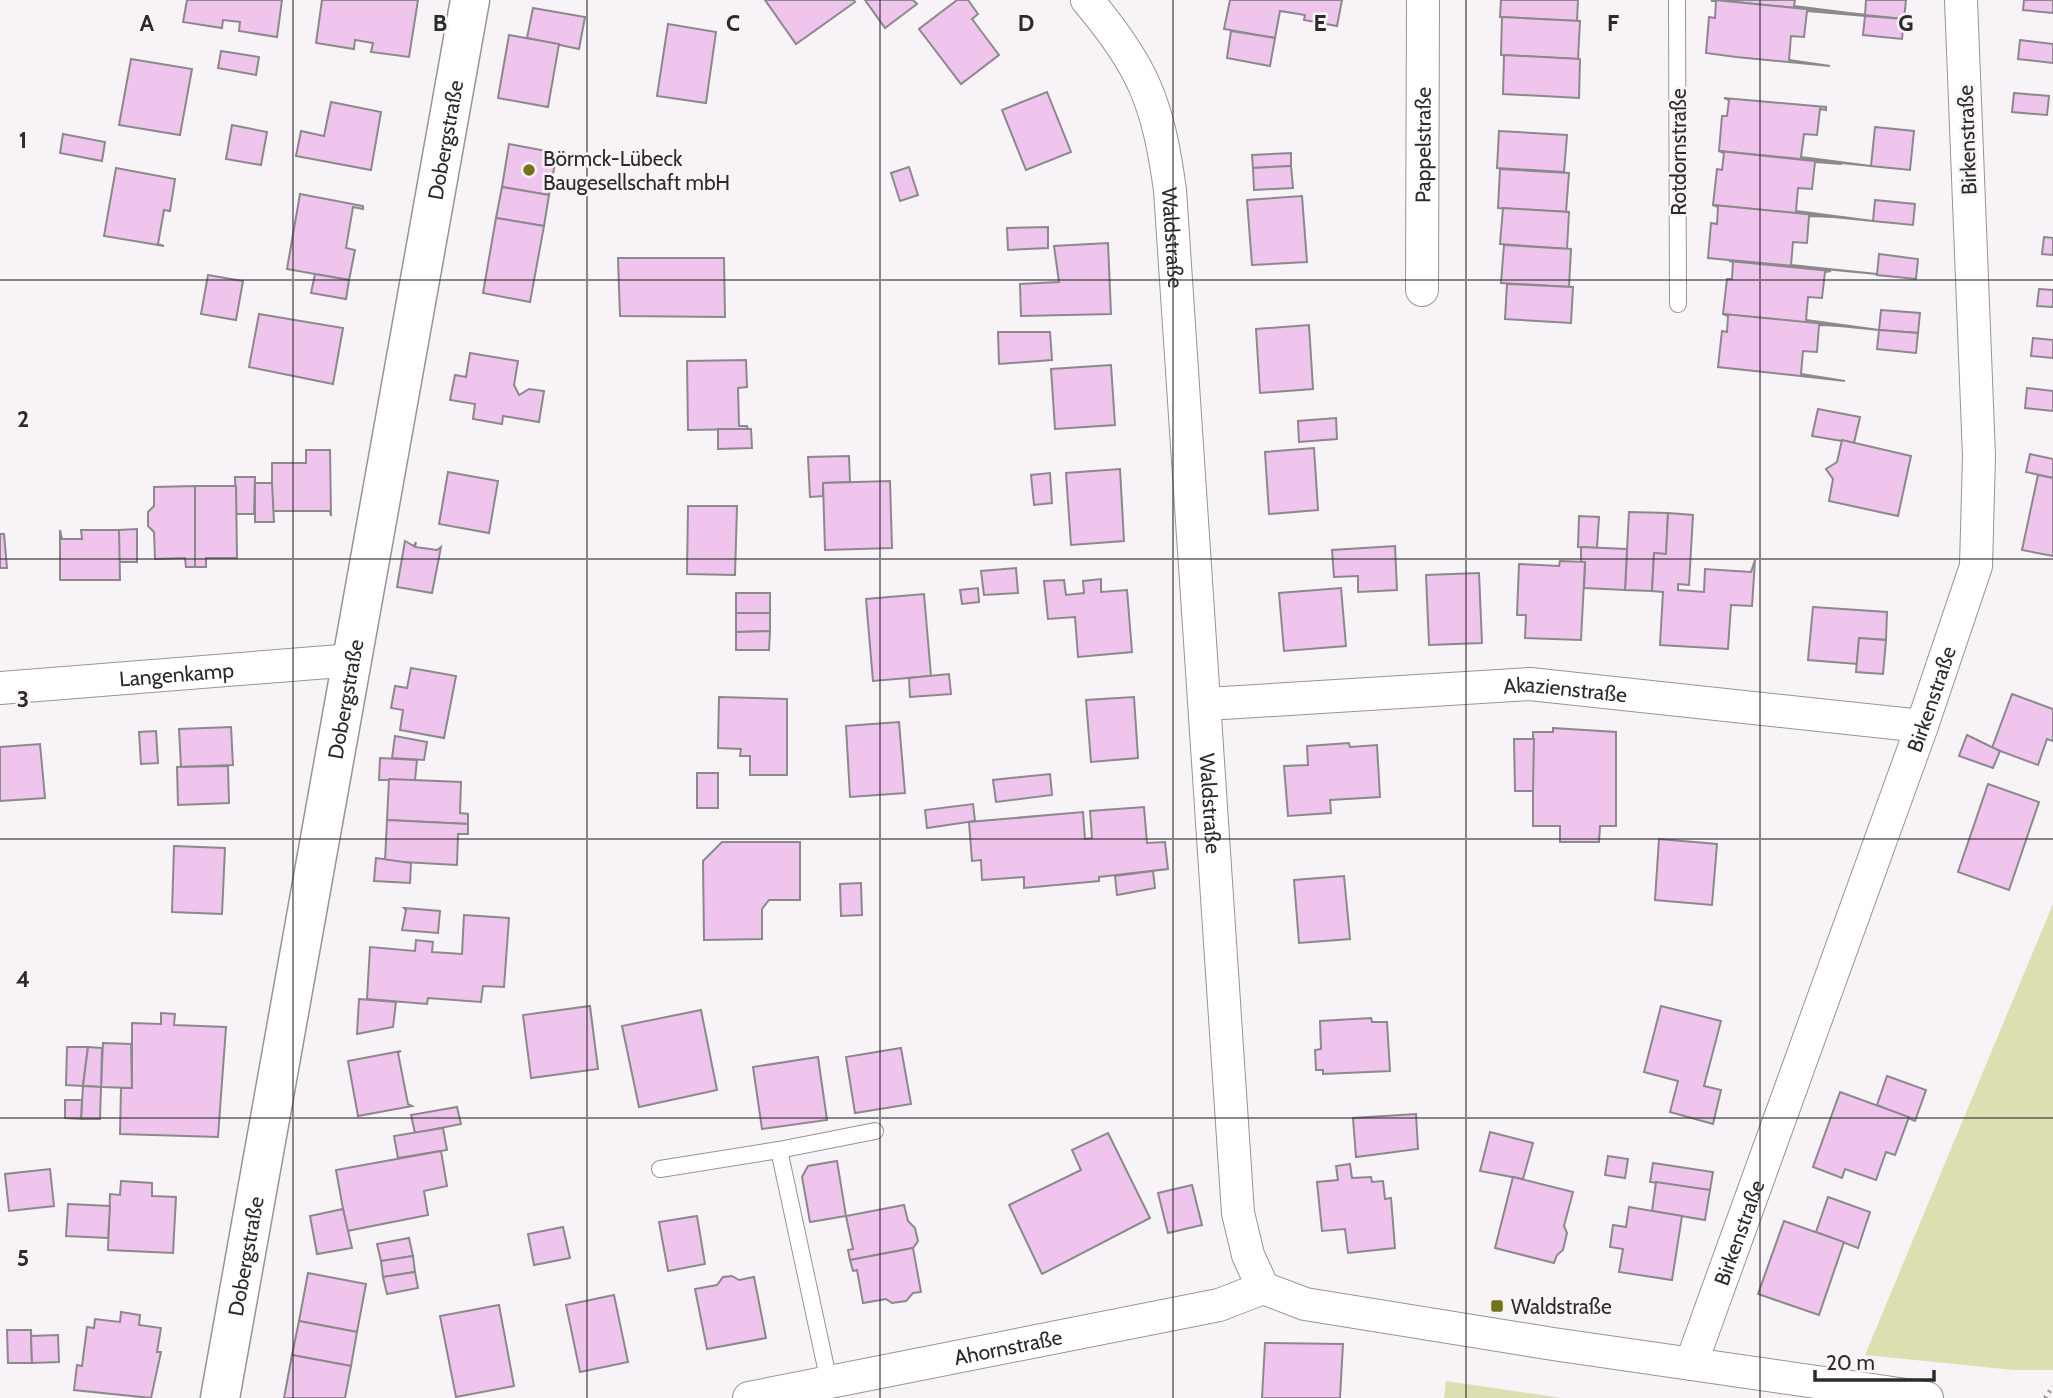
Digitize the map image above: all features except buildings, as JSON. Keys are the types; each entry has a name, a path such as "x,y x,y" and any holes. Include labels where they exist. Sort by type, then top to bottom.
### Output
{"street":[{"name":"Dobergstraße","path":"220,1398 470,0"},
{"name":"Waldstraße","path":"1087,0 1120,39 1145,84 1161,130 1170,190 1207,704 1238,1213 1248,1255 1264,1288"},
{"name":"Pappelstraße","path":"1422,290 1423,0"},
{"name":"Birkenstraße","path":"1692,1364 1922,726 1976,566 1979,456 1961,0"},
{"name":"Langenkamp","path":"0,688 353,660"},
{"name":"Akazienstraße","path":"1207,704 1530,684 1922,726"},
{"path":"1264,1288 1304,1304 1927,1398"},
{"name":"Ahornstraße","path":"749,1398 1219,1305 1264,1288"}],"lane":[{"name":"Rotdornstraße","path":"1677,0 1678,304"},
{"path":"660,1169 779,1150 875,1130"},
{"path":"779,1150 829,1382"}],"path":[{"path":"2045,1398 2053,1387"}],"green space":[{"path":"2053,904 2053,1370 2014,1370 1865,1355"},
{"path":"1446,1381 1562,1398 1444,1398"}],"place":[{"name":"Börmck-Lübeck Baugesellschaft mbH","path":"529,170"},
{"name":"Waldstraße","path":"1497,1306"}]}
